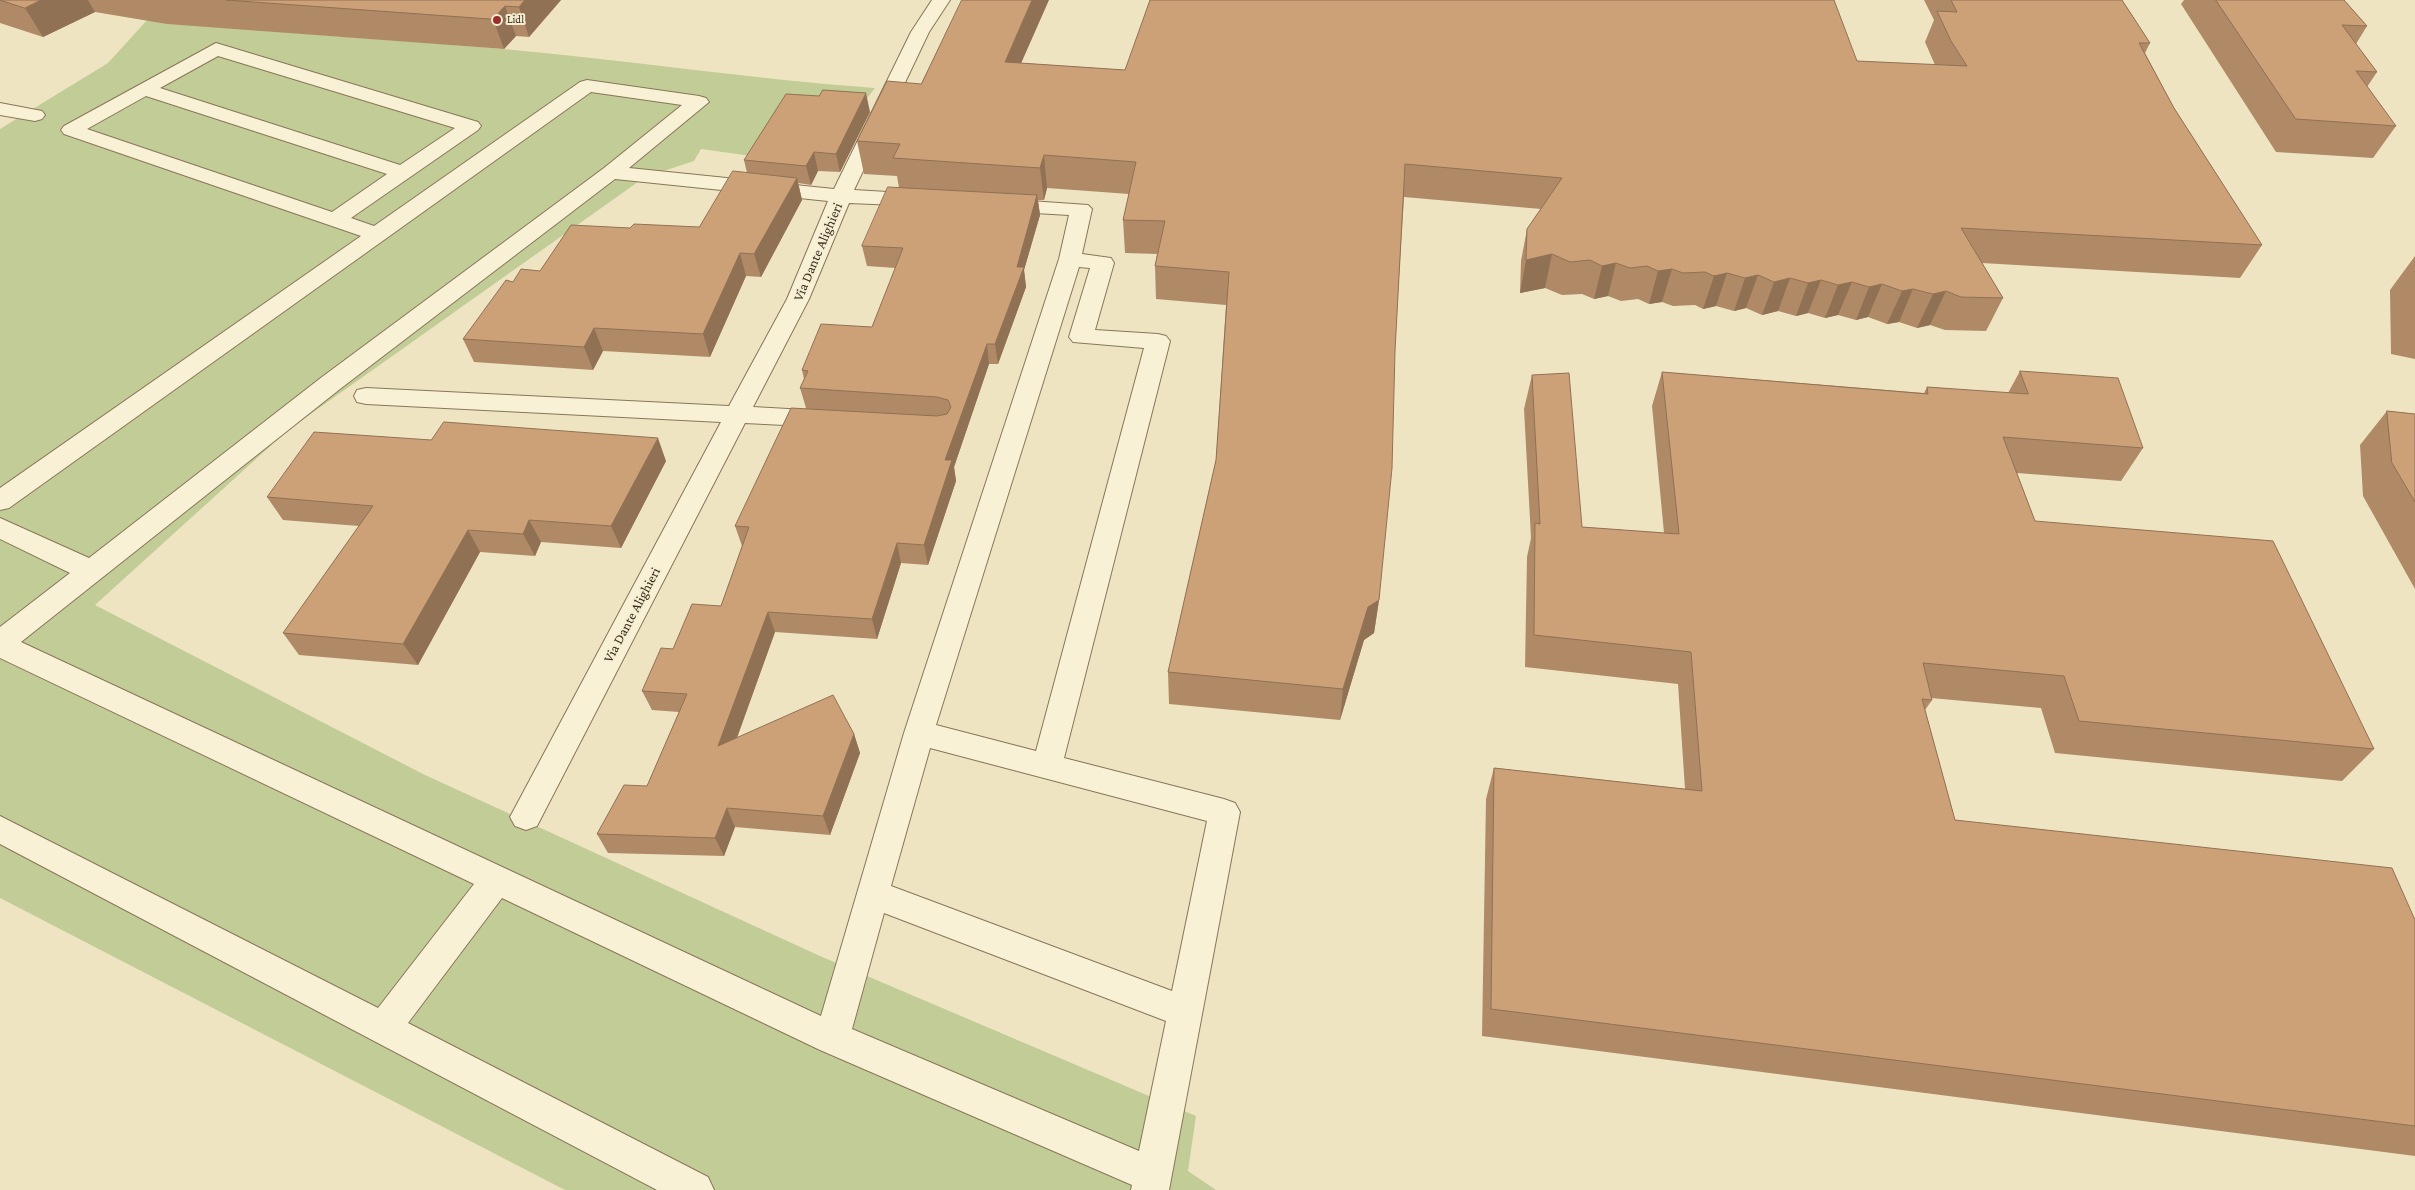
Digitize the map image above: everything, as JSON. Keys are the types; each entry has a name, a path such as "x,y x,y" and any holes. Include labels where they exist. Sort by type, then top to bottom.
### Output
{"street":[{"name":"Via Dante Alighieri","path":"526,817 798,299 841,196 920,32 941,0"},
{"path":"335,219 471,126 216,49 71,130 378,234"},
{"path":"0,501 587,86 699,102 611,172 331,383 0,644 832,1038 1151,1182 1224,812 919,733"},
{"path":"144,89 403,173"},
{"path":"0,109 35,116"},
{"path":"611,172 841,196"},
{"name":"Via Dante Alighieri","path":"841,196 937,201"},
{"path":"832,1038 919,733 1070,259 1081,209 985,204"},
{"path":"1048,766 1158,341 1081,337 1103,263 1070,259"},
{"path":"366,396 845,420"},
{"path":"0,528 91,571"},
{"path":"0,829 695,1190"},
{"path":"384,1028 496,880"},
{"path":"873,894 1184,1012"}],"green space":[{"path":"149,18 282,32 549,53 782,80 875,88 816,165 701,149 694,161 645,177 288,430 95,605 425,775 820,956 1196,1116 1188,1171 1216,1190 565,1190 0,898 0,129 108,63"}],"building":[{"path":"0,0 41,0 25,8"},
{"path":"226,0 525,0 519,7 505,6 493,19"},
{"path":"962,0 1032,0 1005,62 1125,70 1150,0 1834,0 1857,61 1967,66 1951,41 1937,11 1957,12 1951,0 2122,0 2150,43 2139,43 2174,108 2262,245 1961,228 2003,298 1961,297 1946,291 1933,294 1913,289 1902,291 1882,284 1869,287 1852,282 1838,285 1821,280 1808,283 1790,278 1774,282 1758,275 1745,278 1727,273 1714,276 1705,272 1683,273 1672,269 1658,271 1647,266 1630,268 1616,263 1602,266 1590,260 1570,262 1552,254 1526,260 1527,229 1562,178 1405,164 1395,351 1392,468 1379,600 1368,607 1343,689 1168,672 1216,460 1229,272 1155,266 1165,221 1123,220 1136,162 1044,155 1040,168 893,158 900,144 857,141 887,81 921,84"},
{"path":"2216,0 2344,0 2367,26 2342,25 2377,72 2356,71 2396,126 2296,119"},
{"path":"823,90 866,93 836,154 814,152 806,166 744,160 786,94 819,96"},
{"path":"733,171 797,178 754,254 740,253 703,334 594,328 584,347 463,339 506,280 513,282 521,269 540,271 571,225 630,228 634,224 699,227"},
{"path":"888,187 1037,195 1017,267 1024,267 995,344 987,344 945,460 952,460 924,545 897,543 872,619 768,612 718,746 833,695 854,734 823,816 727,808 715,838 597,834 624,785 647,786 687,694 642,691 661,648 673,649 692,604 721,606 749,527 735,526 791,408 937,416 947,414 951,407 948,400 937,397 800,388 808,371 802,370 821,324 872,327 903,248 862,246"},
{"path":"2020,371 2118,378 2143,448 2003,437 2035,521 2273,541 2374,749 2079,721 2064,676 1923,663 1932,700 1922,699 1955,820 2392,868 2415,920 2415,1126 1491,1009 1494,768 1702,791 1691,652 1534,635 1535,523 1540,524 1532,375 1569,373 1582,527 1679,534 1662,372 1928,394 1927,387 2028,394"},
{"path":"2387,411 2415,414 2415,502 2392,463"},
{"path":"444,422 658,438 611,526 529,520 523,534 468,530 403,644 283,633 373,506 267,497 314,432 431,440"}],"place":[{"name":"Lidl","path":"497,20"}]}
